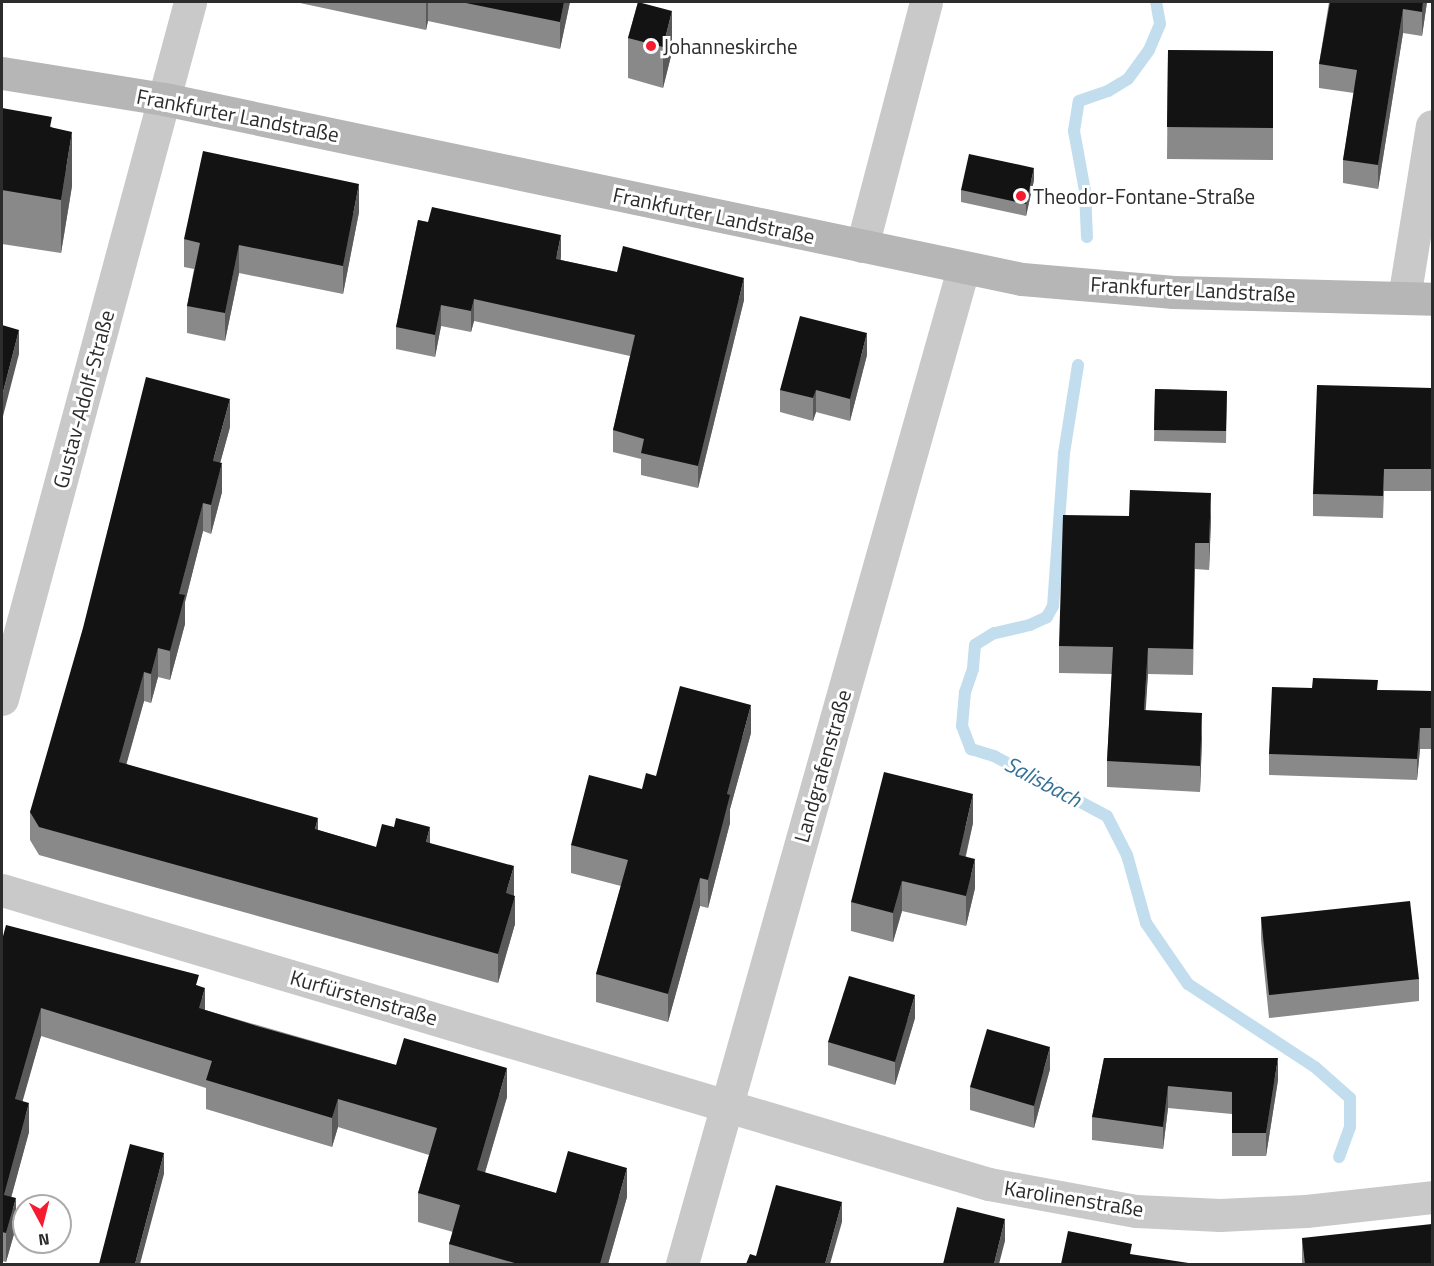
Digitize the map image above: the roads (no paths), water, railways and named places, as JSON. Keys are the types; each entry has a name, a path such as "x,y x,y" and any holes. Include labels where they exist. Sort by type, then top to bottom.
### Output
{"main road":[{"name":"Frankfurter Landstraße","path":"2,73 164,99 963,269 1022,279 1173,292 1418,298"}],"street":[{"name":"Gustav-Adolf-Straße","path":"2,699 190,2"},
{"path":"862,246 926,2"},
{"path":"1418,298 1432,126"},
{"name":"Landgrafenstraße","path":"682,1264 963,269"},
{"name":"Kurfürstenstraße","path":"2,890 726,1104"},
{"name":"Karolinenstraße","path":"726,1104 989,1184 1136,1211 1220,1215 1306,1211 1432,1197"}],"waterway":[{"name":"Salisbach","path":"1087,237 1085,191 1074,131 1079,101 1108,91 1128,79 1149,50 1160,24 1156,2"},
{"name":"Salisbach","path":"1078,365 1064,453 1053,606 1047,617 1030,625 994,633 975,645 973,669 965,692 962,726 971,749 994,756 1107,816 1127,855 1146,923 1188,984 1315,1067 1350,1098 1350,1127 1339,1157"}],"place":[{"name":"Johanneskirche","path":"651,46"},
{"name":"Theodor-Fontane-Straße","path":"1021,196"}]}
